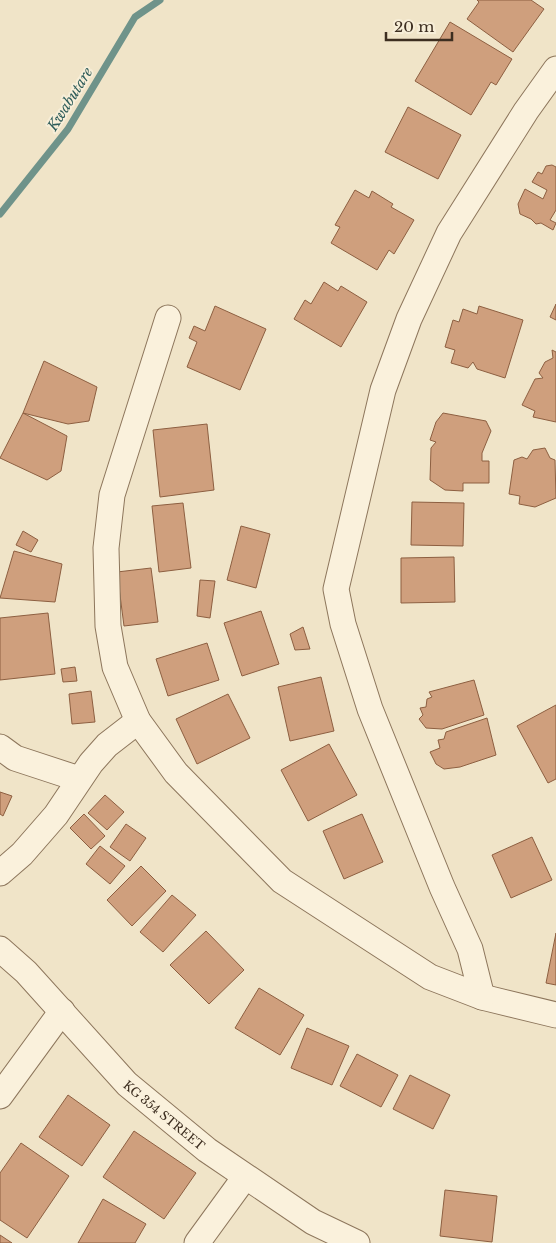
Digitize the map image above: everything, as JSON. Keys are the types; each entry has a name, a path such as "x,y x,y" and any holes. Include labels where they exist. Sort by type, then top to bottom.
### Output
{"street":[{"path":"482,997 470,949 442,887 370,710 343,624 336,589 383,390 409,319 449,233 526,111 556,69"},
{"path":"168,318 112,495 106,548 108,626 115,667 138,721 176,773 282,881 430,977 482,997 556,1014"},
{"path":"0,873 22,854 56,815 80,779 107,745 138,721"},
{"path":"0,747 15,758 80,779"},
{"name":"KG 354 STREET","path":"0,949 26,972 127,1084 208,1150 245,1176 313,1222 358,1243"},
{"path":"0,1096 62,1011"},
{"path":"197,1243 245,1176"}],"building":[{"path":"477,0 531,0 544,9 513,52 467,19 479,2"},
{"path":"450,22 512,59 496,85 491,82 471,115 415,81"},
{"path":"408,107 461,135 438,179 385,152"},
{"path":"552,165 556,167 556,210 550,220 556,223 553,230 541,223 536,224 531,219 520,214 518,204 525,189 543,199 547,190 532,182 538,172 542,174 546,166"},
{"path":"355,190 369,198 372,191 393,204 391,207 414,220 394,254 389,250 377,270 331,243 340,227 335,225"},
{"path":"324,282 338,291 341,286 367,302 341,347 294,319 305,300 311,304"},
{"path":"556,304 556,320 550,317"},
{"path":"215,306 266,329 240,390 187,367 197,342 189,338 194,326 205,331"},
{"path":"479,306 523,320 505,378 477,369 473,362 468,368 451,363 455,350 445,347 453,320 459,322 463,309 477,314"},
{"path":"552,350 556,352 556,422 533,417 535,411 522,405 535,379 543,378 539,373 545,362 553,358"},
{"path":"44,361 97,387 89,421 68,424 23,413"},
{"path":"23,413 67,436 61,471 47,480 0,458"},
{"path":"443,413 486,421 491,431 482,453 482,461 489,461 489,483 463,483 463,491 445,490 430,480 431,448 436,442 430,440 436,422"},
{"path":"207,424 214,490 160,497 153,430"},
{"path":"545,448 550,458 555,460 556,498 535,507 519,504 520,496 509,494 514,460 522,457 527,459 533,450"},
{"path":"412,502 464,503 463,546 411,545"},
{"path":"183,503 191,568 159,572 152,506"},
{"path":"241,526 270,534 256,588 227,580"},
{"path":"23,531 38,540 31,552 16,545"},
{"path":"14,551 62,564 55,602 0,598"},
{"path":"454,557 455,602 401,603 401,558"},
{"path":"151,568 158,622 124,626 117,572"},
{"path":"200,580 215,581 210,618 197,616"},
{"path":"261,611 279,664 242,676 224,623"},
{"path":"48,613 55,674 0,680 0,618"},
{"path":"303,627 310,649 295,650 290,634"},
{"path":"207,643 219,680 168,696 156,659"},
{"path":"75,667 77,681 63,682 61,669"},
{"path":"321,677 334,731 290,741 278,687"},
{"path":"474,680 484,715 442,729 426,728 419,719 423,715 420,708 426,707 427,699 432,697 429,692"},
{"path":"91,691 95,722 72,724 69,694"},
{"path":"228,694 250,738 197,764 176,719"},
{"path":"556,705 556,779 548,783 517,726"},
{"path":"487,718 496,755 460,767 444,769 436,764 430,752 440,748 438,740 444,739 446,732"},
{"path":"329,744 357,795 308,821 281,770"},
{"path":"0,792 12,796 3,816 0,814"},
{"path":"105,795 124,812 107,830 88,813"},
{"path":"84,814 105,836 91,849 70,828"},
{"path":"362,814 383,862 344,879 323,831"},
{"path":"126,824 146,838 130,861 110,847"},
{"path":"532,837 552,880 511,898 492,855"},
{"path":"100,846 125,866 110,884 86,864"},
{"path":"141,866 166,891 132,926 107,900"},
{"path":"172,895 196,915 163,952 140,932"},
{"path":"206,931 244,970 209,1004 170,965"},
{"path":"556,933 556,985 546,983"},
{"path":"259,988 304,1015 280,1055 235,1028"},
{"path":"307,1028 349,1046 332,1085 291,1068"},
{"path":"357,1054 398,1075 381,1107 340,1086"},
{"path":"410,1075 450,1095 433,1129 393,1109"},
{"path":"68,1095 110,1125 82,1166 39,1137"},
{"path":"134,1131 196,1173 164,1219 103,1177"},
{"path":"21,1143 69,1176 27,1238 0,1220 0,1173"},
{"path":"445,1190 497,1196 492,1242 440,1236"},
{"path":"103,1199 146,1224 135,1243 78,1243"},
{"path":"0,1235 12,1243 0,1243"}],"waterway":[{"name":"Kwabutare","path":"0,214 68,129 135,17 160,0"}]}
